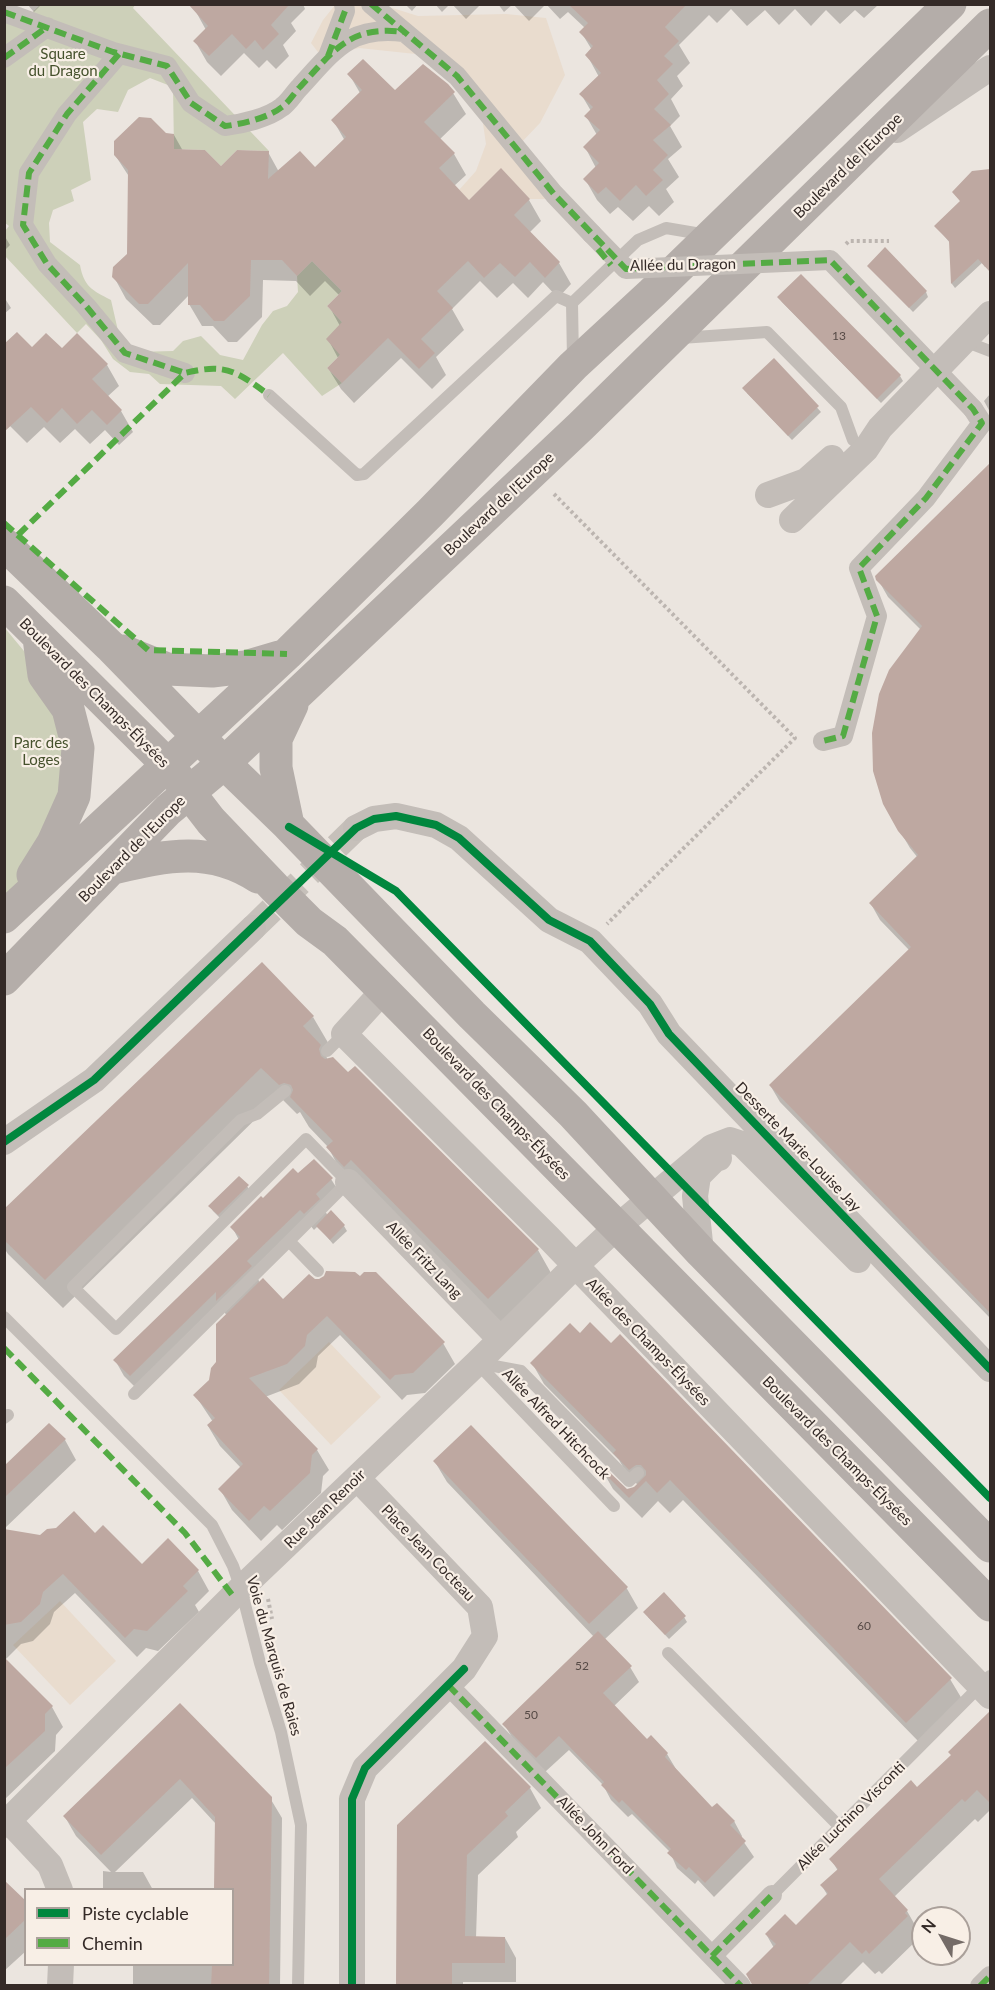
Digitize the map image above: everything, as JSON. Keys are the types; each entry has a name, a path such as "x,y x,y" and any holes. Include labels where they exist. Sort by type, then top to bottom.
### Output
{"main road":[{"path":"7,914 286,654 430,513 573,366 711,236 950,4"},
{"name":"Boulevard de l'Europe","path":"4,979 168,810 224,763 670,339 990,26"},
{"path":"4,544 110,646 472,1015 573,1114 701,1252 990,1546"},
{"name":"Boulevard des Champs-Élysées","path":"4,602 167,764 211,821 275,888 309,922 335,941 384,990 990,1605"},
{"path":"7,914 53,843 74,796 78,748 68,709 44,675 39,638"},
{"path":"110,646 167,669 212,671 245,667 286,654"},
{"path":"288,825 276,768 276,739 298,693"},
{"path":"113,868 164,856 190,855 228,861 244,868 275,888"}],"street":[{"path":"328,56 345,11 344,4"},
{"name":"Allée du Dragon","path":"371,4 457,76 557,201 626,269 830,260 973,409 982,423 926,498 859,568 877,616 843,736 823,741"},
{"path":"4,12 119,54 167,66 191,103 225,126 244,124 281,108 328,56 352,37 384,30 404,32"},
{"path":"4,58 47,27"},
{"path":"119,54 67,114 28,173 23,225 47,264 125,353 184,373"},
{"path":"859,155 990,68"},
{"path":"792,520 866,449 880,428 990,314"},
{"path":"768,495 806,481 853,440 880,428"},
{"name":"Desserte Marie-Louise Jay","path":"356,828 374,819 396,816 436,825 459,838 549,920 590,941 650,1004 669,1034 990,1369"},
{"path":"4,1142 94,1080 252,928"},
{"name":"Allée des Champs-Élysées","path":"384,990 336,1042 575,1266 987,1686"},
{"name":"Rue Jean Renoir","path":"7,1823 241,1588 477,1363 575,1266 616,1228 712,1147 730,1140 742,1144 841,1246 858,1260"},
{"path":"701,1252 695,1196 698,1176 716,1158 729,1156 742,1166 826,1252 845,1260 892,1266"},
{"name":"Allée Fritz Lang","path":"348,1182 500,1339"},
{"name":"Place Jean Cocteau","path":"352,1986 352,1799 365,1768 464,1669 485,1636 480,1607 357,1478"},
{"name":"Allée John Ford","path":"448,1685 741,1986"},
{"path":"7,1823 50,1865 59,1888"},
{"name":"Allée Luchino Visconti","path":"712,1956 772,1895"},
{"path":"60,1986 61,1966"},
{"path":"980,1986 990,1976"}],"lane":[{"path":"573,366 573,303 638,240 666,228 711,236"},
{"path":"269,395 357,475 364,474 556,296 573,303"},
{"path":"670,339 767,332 841,407 853,440"},
{"path":"964,340 990,351"},
{"path":"134,1394 348,1182 306,1139 116,1329 73,1287 241,1120 257,1114 285,1092"},
{"path":"289,1241 318,1271"},
{"name":"Voie du Marquis de Raies","path":"4,1317 212,1525 232,1566 241,1588 281,1732 301,1825 298,1986"},
{"path":"477,1363 521,1371 629,1481 638,1473"},
{"name":"Allée Alfred Hitchcock","path":"477,1363 614,1506"},
{"path":"668,1653 840,1827"},
{"name":"Allée Luchino Visconti","path":"772,1895 987,1686"}],"path":[{"path":"849,241 889,241"},
{"path":"554,494 795,738 590,941"}],"green space":[{"name":"Square du Dragon","path":"40,5 135,5 133,8 269,151 237,150 221,166 205,150 174,149 173,87 150,78 128,90 118,112 97,109 83,122 91,180 71,190 74,201 53,210 49,223 50,242 80,265 90,287 111,300 121,344 135,352 173,351 183,341 201,336 220,355 243,360 262,325 273,311 287,306 298,292 297,276 312,261 342,291 327,306 342,322 340,355 327,368 342,383 322,396 283,353 235,399 221,386 160,384 149,374 130,372 113,359 101,340 86,324 77,333 5,256 5,231 9,226 4,222 5,8 20,24"},
{"name":"Parc des Loges","path":"4,627 44,675 78,748 4,917"}],"shaded area":[{"path":"335,5 383,5 418,16 506,14 546,18 565,75 540,123 520,144 548,199 530,199 501,169 469,200 459,190 476,171 486,144 481,110 425,55 359,48 321,56 311,43 323,20"},
{"path":"329,1342 381,1397 331,1445 279,1390"},
{"path":"60,1601 116,1661 70,1705 13,1645"}],"building":[{"path":"188,4 290,4 271,25 279,34 263,50 255,40 246,49 232,34 209,56 193,41 208,26"},
{"path":"568,4 687,4 665,27 679,41 664,56 673,64 657,80 669,94 654,109 671,125 653,140 668,155 653,170 663,180 646,196 636,185 620,201 606,187 598,194 583,179 599,163 583,147 600,130 584,116 593,107 579,94 601,73 585,55 593,46 579,32 588,23"},
{"path":"363,59 395,90 423,64 455,92 424,122 455,153 439,168 469,200 501,168 530,199 514,215 560,262 545,278 530,262 515,277 500,263 484,278 468,261 437,291 453,308 421,339 435,353 419,369 388,338 342,383 327,368 340,355 326,339 342,322 327,306 342,291 312,261 297,276 282,260 251,260 250,296 224,321 214,321 200,305 188,305 188,263 148,304 139,304 112,277 113,267 127,254 128,170 114,155 114,141 139,117 151,118 166,133 174,134 174,149 205,150 221,166 237,150 269,151 268,179 300,151 315,167 346,137 331,120 362,90 347,74"},
{"path":"990,169 990,272 978,259 951,284 949,241 934,226 960,201 952,192 972,171"},
{"path":"885,247 927,291 909,308 867,266"},
{"path":"801,274 901,375 877,399 777,297"},
{"path":"17,332 32,347 46,333 62,348 77,333 108,364 92,379 122,410 107,425 92,410 77,424 62,408 47,423 31,407 4,432 4,344"},
{"path":"774,358 819,406 788,436 742,388"},
{"path":"990,463 990,1313 769,1085 911,947 869,903 918,855 898,831 883,804 873,771 872,733 879,694 889,670 922,626 876,580 875,576"},
{"path":"262,962 314,1016 303,1026 321,1045 319,1049 321,1056 325,1059 333,1057 348,1072 355,1066 539,1249 488,1299 351,1160 344,1167 326,1147 333,1141 290,1097 293,1090 291,1085 284,1083 279,1085 261,1068 45,1280 4,1240 4,1209"},
{"path":"314,1159 333,1178 316,1194 320,1199 304,1214 300,1210 247,1261 252,1266 216,1301 216,1292 130,1376 113,1360 240,1237 230,1227 261,1196 263,1198 293,1168 298,1173"},
{"path":"239,1176 249,1185 218,1215 208,1206"},
{"path":"331,1210 345,1225 330,1240 316,1226"},
{"path":"326,1271 355,1272 360,1276 364,1272 376,1272 445,1342 413,1373 395,1375 390,1380 327,1316 307,1335 305,1346 287,1364 249,1378 318,1449 312,1455 310,1473 270,1511 264,1506 249,1521 218,1489 243,1464 207,1425 215,1418 193,1395 209,1380 211,1368 216,1362 216,1324 263,1278 283,1299 309,1274 319,1279"},
{"path":"590,1322 611,1343 620,1334 952,1678 906,1723 670,1480 657,1493 646,1481 629,1498 599,1468 602,1465 627,1489 634,1487 646,1475 641,1465 636,1465 629,1470 613,1453 616,1450 530,1363 570,1323 580,1333"},
{"path":"49,1423 66,1439 4,1498 4,1466"},
{"path":"471,1425 628,1587 589,1624 433,1461"},
{"path":"74,1511 95,1533 103,1525 142,1564 168,1538 199,1570 183,1586 188,1591 147,1631 134,1629 125,1638 63,1574 43,1592 40,1604 21,1622 4,1625 4,1529 40,1535 47,1529 56,1528"},
{"path":"664,1592 686,1616 665,1635 643,1612"},
{"path":"598,1631 632,1666 603,1693 647,1739 651,1735 668,1753 665,1757 712,1807 717,1803 735,1821 730,1825 746,1841 705,1883 689,1867 686,1870 667,1853 671,1849 622,1800 619,1803 601,1785 604,1782 559,1736 536,1758 502,1724"},
{"path":"4,1657 53,1706 45,1714 45,1731 4,1769"},
{"path":"180,1703 272,1797 269,1986 211,1986 212,1966 234,1966 234,1888 214,1888 215,1817 180,1779 101,1855 63,1816"},
{"path":"990,1711 990,1803 977,1790 965,1802 962,1799 879,1879 908,1910 905,1913 908,1916 869,1954 866,1950 862,1954 850,1942 806,1986 753,1986 746,1974 776,1944 765,1934 785,1914 796,1925 828,1893 820,1885 838,1869 829,1859 911,1780 917,1787 951,1755 948,1752"},
{"path":"485,1741 531,1787 505,1812 508,1816 467,1855 465,1936 505,1937 505,1963 452,1963 452,1986 396,1986 397,1825"},
{"path":"4,1880 24,1899 24,1921 4,1940"}],"tunnel":[{"path":"253,928 356,828"}],"marked path":[{"path":"328,56 345,11 344,4"},
{"path":"371,4 457,76 554,194 626,269 830,260 973,409 982,423 926,498 859,568 877,616 843,736 823,741"},
{"path":"4,12 113,52 167,66 191,103 225,126 255,120 282,107 323,62 344,43 370,32 404,32"},
{"path":"4,58 47,27"},
{"path":"119,54 67,114 29,173 23,225 47,264 125,353 185,373"},
{"path":"598,249 611,265"},
{"path":"18,535 185,373 211,369 230,371 269,395"},
{"path":"4,523 148,650 287,654"},
{"path":"4,1348 185,1533 233,1596"},
{"path":"448,1685 741,1986"},
{"path":"712,1956 772,1895"},
{"path":"980,1986 990,1976"}],"cycle path":[{"path":"4,1142 94,1080 356,828 374,819 396,816 436,825 459,838 549,920 590,941 650,1004 669,1034 990,1369"},
{"path":"289,827 396,891 990,1498"},
{"path":"352,1986 352,1799 365,1768 464,1669"}]}
